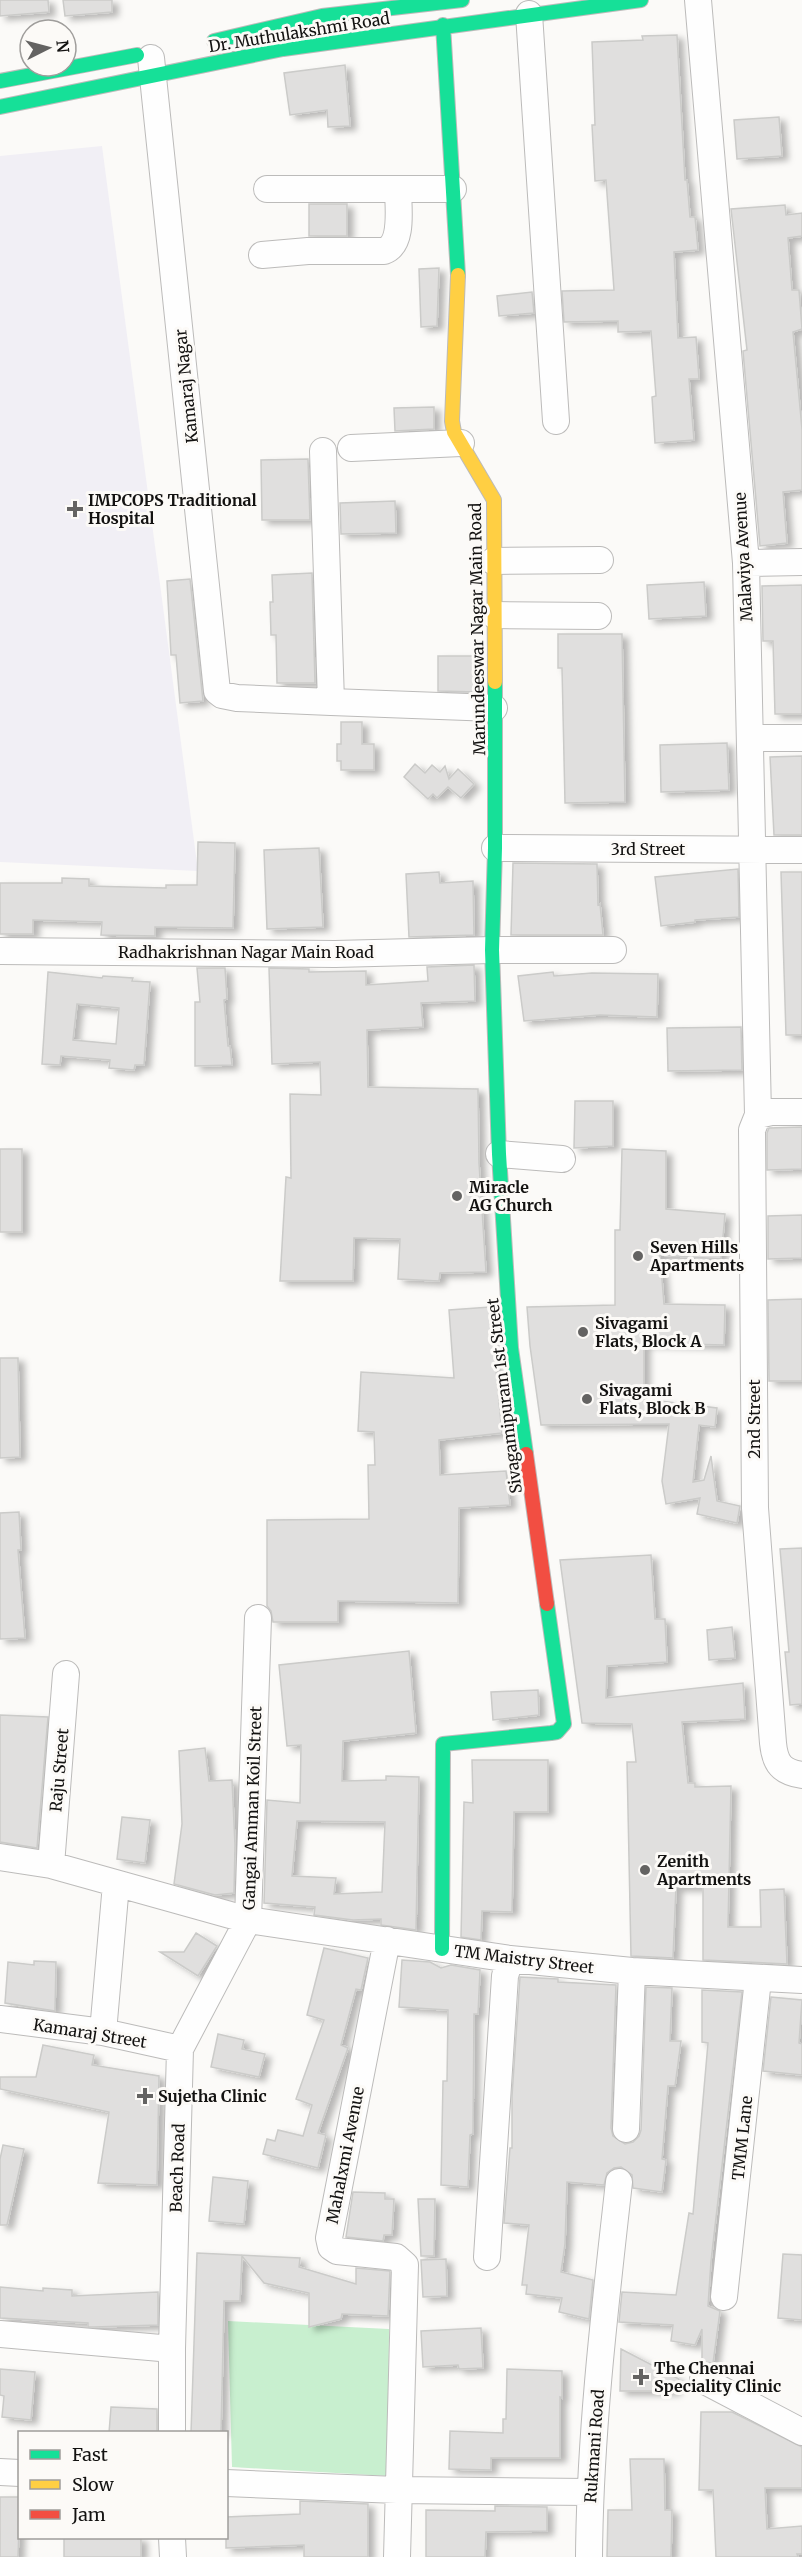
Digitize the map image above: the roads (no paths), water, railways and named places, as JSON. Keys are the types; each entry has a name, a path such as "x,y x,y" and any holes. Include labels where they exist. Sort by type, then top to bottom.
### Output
{"street":[{"name":"Dr. Muthulakshmi Road","path":"198,44 322,16 448,7 528,14 641,0"},
{"name":"Malaviya Avenue","path":"698,0 746,563 758,1115"},
{"name":"Dr. Muthulakshmi Road","path":"0,81 154,59 260,53 448,7"},
{"name":"Marundeeswar Nagar Main Road","path":"448,7 458,278 452,421 454,432 494,500 495,848 492,950"},
{"path":"528,14 556,421"},
{"path":"256,31 260,53"},
{"name":"Dr. Muthulakshmi Road","path":"0,107 154,59"},
{"name":"Kamaraj Nagar","path":"154,59 217,691 222,695 331,702"},
{"path":"267,189 453,189"},
{"path":"262,255 308,250 384,251 390,249 396,240 398,189"},
{"path":"351,448 461,443"},
{"path":"323,451 331,702 494,708"},
{"path":"493,561 600,560"},
{"path":"746,563 802,562"},
{"path":"494,615 598,616"},
{"path":"750,738 802,738"},
{"name":"3rd Street","path":"495,848 802,850"},
{"name":"Sivagamipuram 1st Street","path":"442,1949 443,1744 551,1733 562,1728 564,1718 511,1348 499,1154 492,950"},
{"name":"Radhakrishnan Nagar Main Road","path":"0,951 335,954 613,950"},
{"path":"758,1115 771,1112 802,1112"},
{"name":"2nd Street","path":"758,1115 752,1130 755,1508 774,1755 790,1771"},
{"path":"499,1154 562,1159"},
{"name":"Gangai Amman Koil Street","path":"0,1857 51,1865 248,1920 258,1618"},
{"name":"Raju Street","path":"51,1865 66,1674"},
{"path":"103,2032 116,1884"},
{"name":"TM Maistry Street","path":"248,1920 510,1959 632,1971 802,1980"},
{"name":"Beach Road","path":"172,2431 180,2049 248,1920"},
{"name":"Mahalxmi Avenue","path":"387,1940 329,2238 331,2247 338,2251 396,2257 405,2265 397,2490"},
{"path":"487,2257 505,1976 510,1959"},
{"path":"626,2129 632,1971"},
{"name":"TMM Lane","path":"724,2298 758,1979"},
{"name":"Kamaraj Street","path":"0,2019 103,2032 180,2049"},
{"name":"Rukmani Road","path":"589,2557 589,2492 602,2336 619,2182"},
{"path":"0,2334 172,2349"},
{"path":"703,2380 802,2432"},
{"path":"0,2472 18,2474"},
{"path":"228,2483 397,2490 589,2492"},
{"path":"397,2490 397,2557"},
{"path":"172,2539 173,2557"}],"place":[{"name":"IMPCOPS Traditional Hospital","path":"75,509"},
{"name":"Miracle AG Church","path":"457,1196"},
{"name":"Seven Hills Apartments","path":"638,1256"},
{"name":"Sivagami Flats, Block A","path":"583,1332"},
{"name":"Sivagami Flats, Block B","path":"587,1399"},
{"name":"Zenith Apartments","path":"645,1870"},
{"name":"Sujetha Clinic","path":"145,2096"},
{"name":"The Chennai Speciality Clinic","path":"641,2377"}]}
